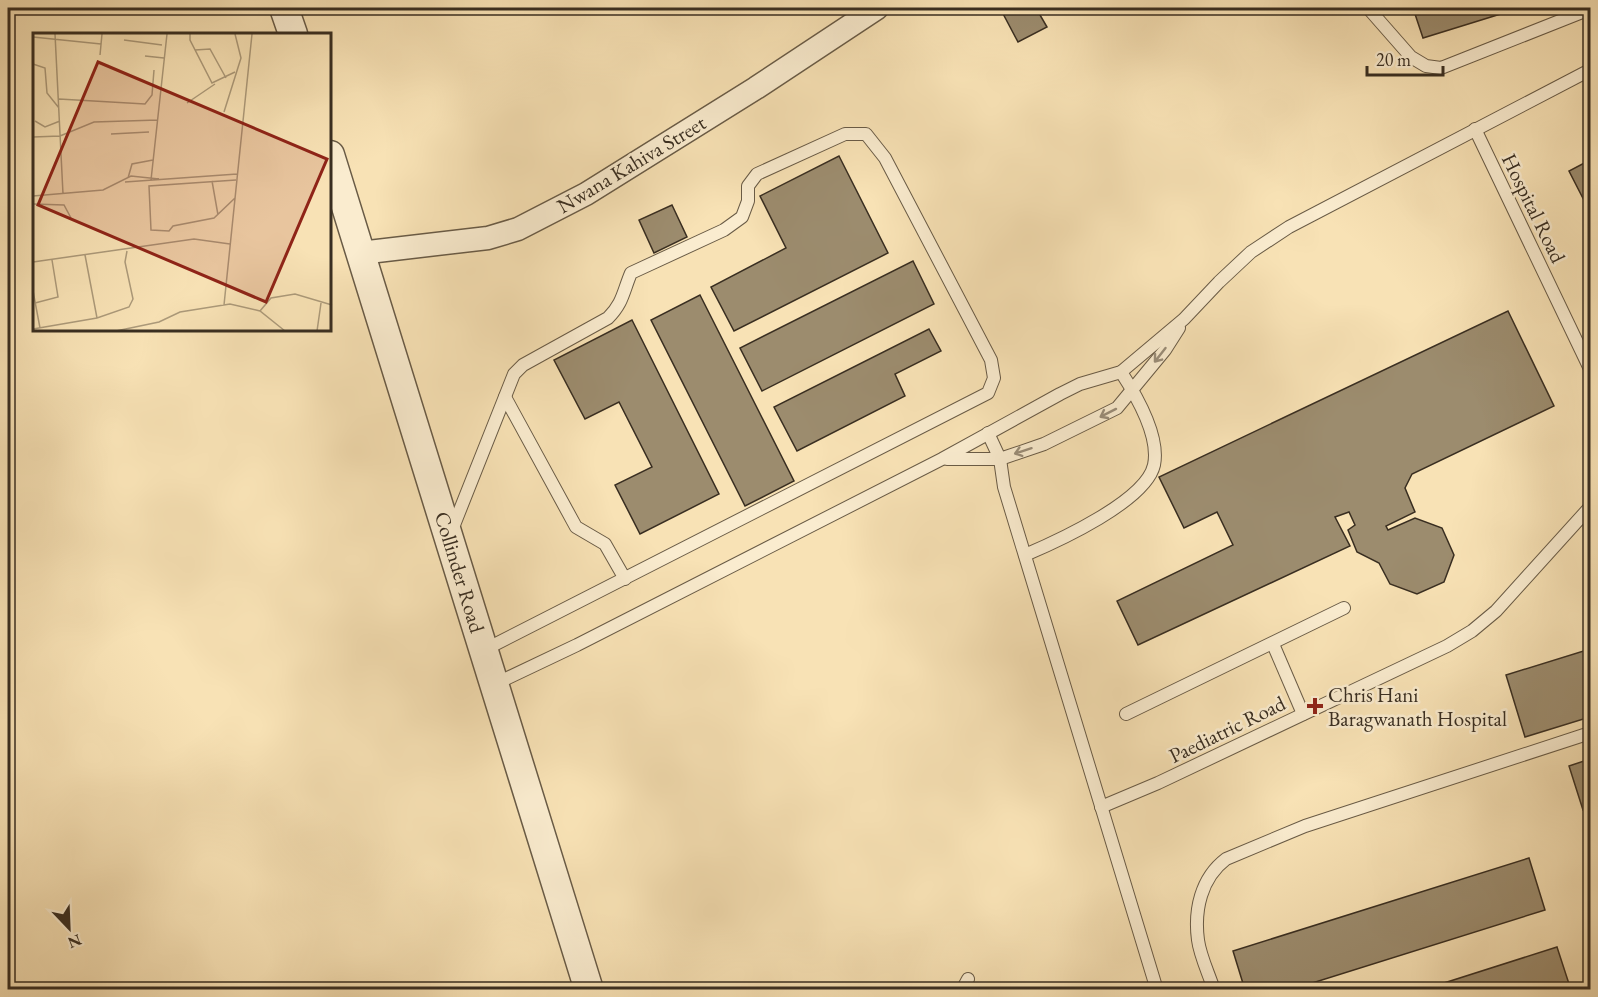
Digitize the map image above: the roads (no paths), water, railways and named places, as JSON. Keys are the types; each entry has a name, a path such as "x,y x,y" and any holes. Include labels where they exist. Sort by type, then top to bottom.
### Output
{"street":[{"path":"284,8 293,33"},
{"name":"Nwana Kahiva Street","path":"360,253 488,238 518,229 586,194 756,88 877,8"},
{"name":"Collinder Road","path":"332,162 589,990"}],"lane":[{"path":"1368,8 1411,57 1426,66 1441,68 1590,9"},
{"path":"495,684 578,645 942,459 1080,384 1121,372 1184,319 1251,252 1279,233 1590,70"},
{"name":"Hospital Road","path":"1475,129 1590,369"},
{"path":"449,537 514,374 523,365 608,318 618,309 631,273 724,230 742,217 748,201 748,186 757,174 844,134 866,134 876,145 991,360 994,378 988,393 484,650"},
{"path":"942,459 1000,459 1044,444 1108,413 1124,402 1132,388 1165,350 1184,319"},
{"path":"1025,555 1053,543 1121,504 1146,482 1154,464 1154,443 1142,408 1121,372"},
{"path":"505,397 576,527 605,544 625,579"},
{"path":"988,433 1000,459 1004,487 1157,990"},
{"name":"Paediatric Road","path":"1101,807 1158,783 1472,632 1514,592 1590,507"},
{"path":"1126,714 1344,608"},
{"path":"1273,644 1304,714"},
{"path":"1214,990 1198,942 1197,909 1209,877 1226,859 1305,826 1590,732"}],"place":[{"name":"Chris Hani Baragwanath Hospital","path":"1315,706"}]}
